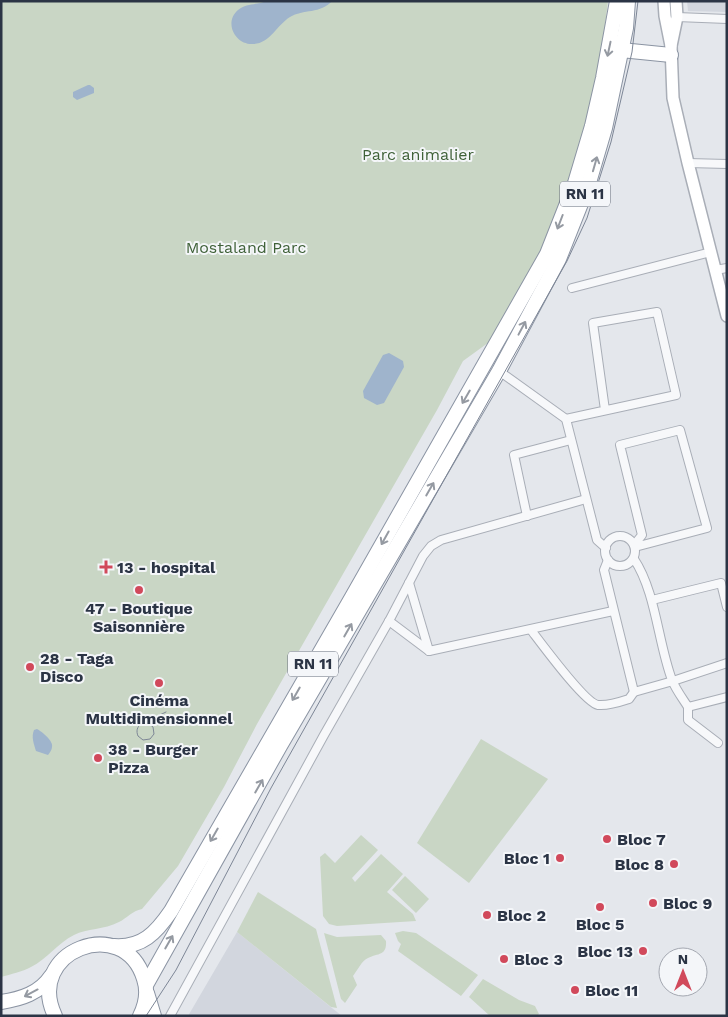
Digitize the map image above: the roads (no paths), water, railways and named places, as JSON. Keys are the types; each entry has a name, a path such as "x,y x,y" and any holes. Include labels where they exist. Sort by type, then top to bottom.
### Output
{"highway":[{"name":"RN 11","path":"114,946 131,946 141,942 160,926 171,911 547,254 575,183 592,126 607,61 617,1"},
{"name":"RN 11","path":"146,989 280,746 499,372 559,259 588,186 605,128 626,28 628,1"},
{"path":"621,50 671,50"},
{"path":"1,1002 25,996 37,990 46,983 61,960 72,951 86,945 100,944 114,946 126,952 135,961 142,972 151,1016"},
{"path":"53,973 49,987 50,1001 55,1016"}],"street":[{"path":"664,1 671,50 673,98 710,252 721,269 727,316"},
{"path":"671,50 677,17 676,1"},
{"path":"677,17 727,19"},
{"path":"688,163 727,164"},
{"path":"572,288 710,252"},
{"path":"566,419 676,395 657,312 593,323 604,410"},
{"path":"499,372 566,419 597,540 606,548"},
{"path":"635,546 707,528 680,430 620,445 642,535 635,546 634,558 652,600 673,681 688,707 688,720 718,743"},
{"path":"527,516 514,455 571,440"},
{"path":"170,1015 324,734 431,546 441,540 586,499"},
{"path":"634,558 626,566 621,567 608,560 605,555 609,540 618,536 627,538 635,546"},
{"path":"608,560 604,570 634,692"},
{"path":"409,583 429,651"},
{"path":"652,600 722,583 727,607"},
{"path":"389,621 429,651 531,630 613,610"},
{"path":"531,630 559,666 596,705 607,705 629,700 634,692 727,663"},
{"path":"688,707 727,697"}],"water":[{"path":"267,1 332,1 323,8 290,17 260,43 248,44 237,38 232,27 232,21 238,10 245,6"},
{"path":"88,85 94,88 94,93 77,100 73,97 73,92"},
{"path":"389,353 403,361 404,367 384,403 377,405 364,398 363,391 383,355"},
{"path":"37,729 51,742 52,748 48,755 36,751 33,735 34,730"}],"tram line":[{"path":"146,1016 176,970 271,788 567,261 587,218 611,142 632,52 638,1"},
{"path":"141,724 148,723 153,727 154,734 150,739 143,740 138,736 139,726 141,724 166,712"}],"place":[{"name":"13 - hospital","path":"106,567"},
{"name":"47 - Boutique Saisonnière","path":"139,590"},
{"name":"28 - Taga Disco","path":"30,667"},
{"name":"Cinéma Multidimensionnel","path":"159,683"},
{"name":"38 - Burger Pizza","path":"98,758"},
{"name":"Bloc 7","path":"607,839"},
{"name":"Bloc 1","path":"560,858"},
{"name":"Bloc 8","path":"674,864"},
{"name":"Bloc 9","path":"653,903"},
{"name":"Bloc 5","path":"600,907"},
{"name":"Bloc 2","path":"487,915"},
{"name":"Bloc 13","path":"643,951"},
{"name":"Bloc 3","path":"504,959"},
{"name":"Bloc 11","path":"575,990"}],"park label":[{"name":"Parc animalier","path":"418,154"},
{"name":"Mostaland Parc","path":"246,247"}]}
